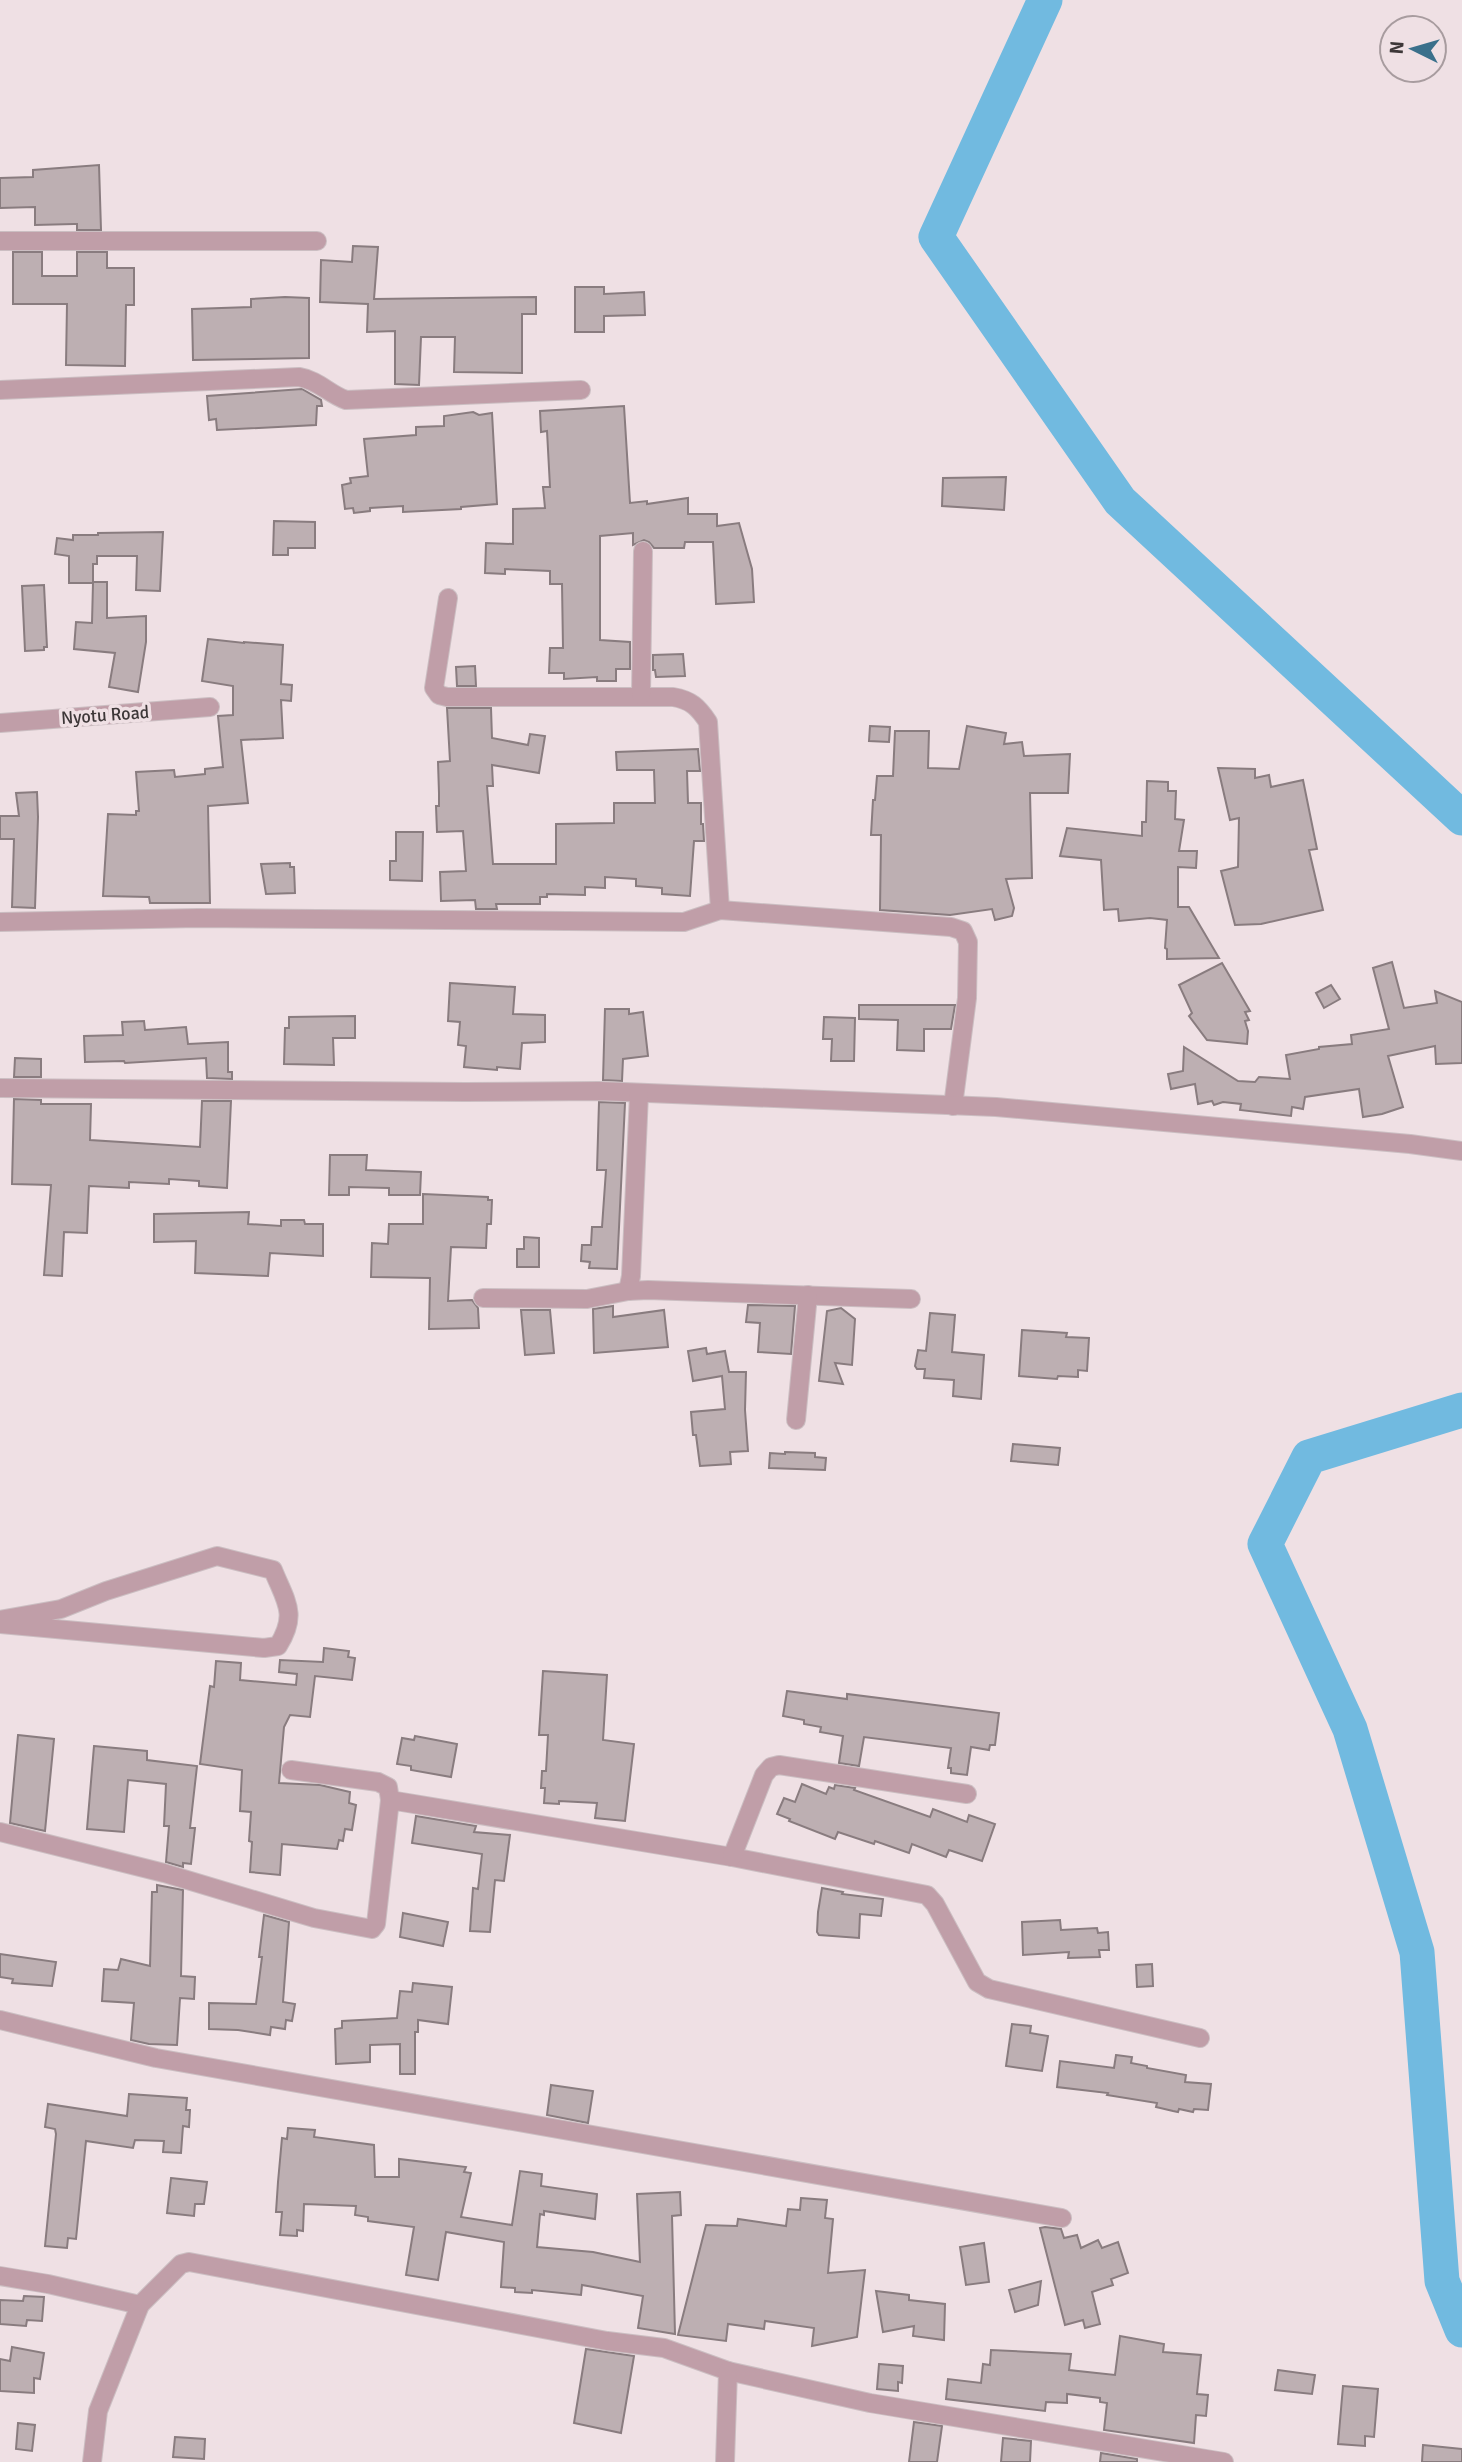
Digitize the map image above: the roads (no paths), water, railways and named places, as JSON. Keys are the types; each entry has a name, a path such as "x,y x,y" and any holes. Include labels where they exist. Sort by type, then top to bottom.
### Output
{"street":[{"path":"0,241 317,241"},
{"path":"0,390 299,377 312,379 335,396 346,400 581,390"},
{"path":"641,695 643,551"},
{"path":"447,597 434,688 439,695 641,695 688,700 699,708 708,722 720,910"},
{"name":"Nyotu Road","path":"0,723 210,707"},
{"path":"0,922 198,918 684,922 720,910 951,928 962,932 968,942 967,998 953,1106"},
{"path":"0,1088 599,1091 996,1107 1462,1151"},
{"path":"628,1291 639,1094"},
{"path":"482,1298 587,1299 628,1291 911,1299"},
{"path":"796,1420 808,1295"},
{"path":"217,1556 273,1570 289,1608 289,1629 278,1646 264,1648 0,1622 61,1609 106,1591 217,1556"},
{"path":"732,1857 764,1775 771,1767 779,1765 967,1794"},
{"path":"0,1832 164,1873 314,1918 372,1930 376,1924 390,1800 388,1787 378,1783 291,1770"},
{"path":"390,1800 732,1857 927,1895 935,1904 977,1982 989,1989 1200,2038"},
{"path":"0,2020 156,2058 1062,2218"},
{"path":"92,2462 98,2411 140,2305 181,2264 198,2262 607,2342 664,2348 728,2371 870,2403 1224,2462"},
{"path":"0,2276 140,2305"},
{"path":"725,2462 728,2371"}],"waterway":[{"path":"1045,0 936,237 1120,501 1462,818"},
{"path":"1462,1410 1309,1457 1265,1544 1350,1729 1417,1952 1442,2281 1462,2330"}]}
